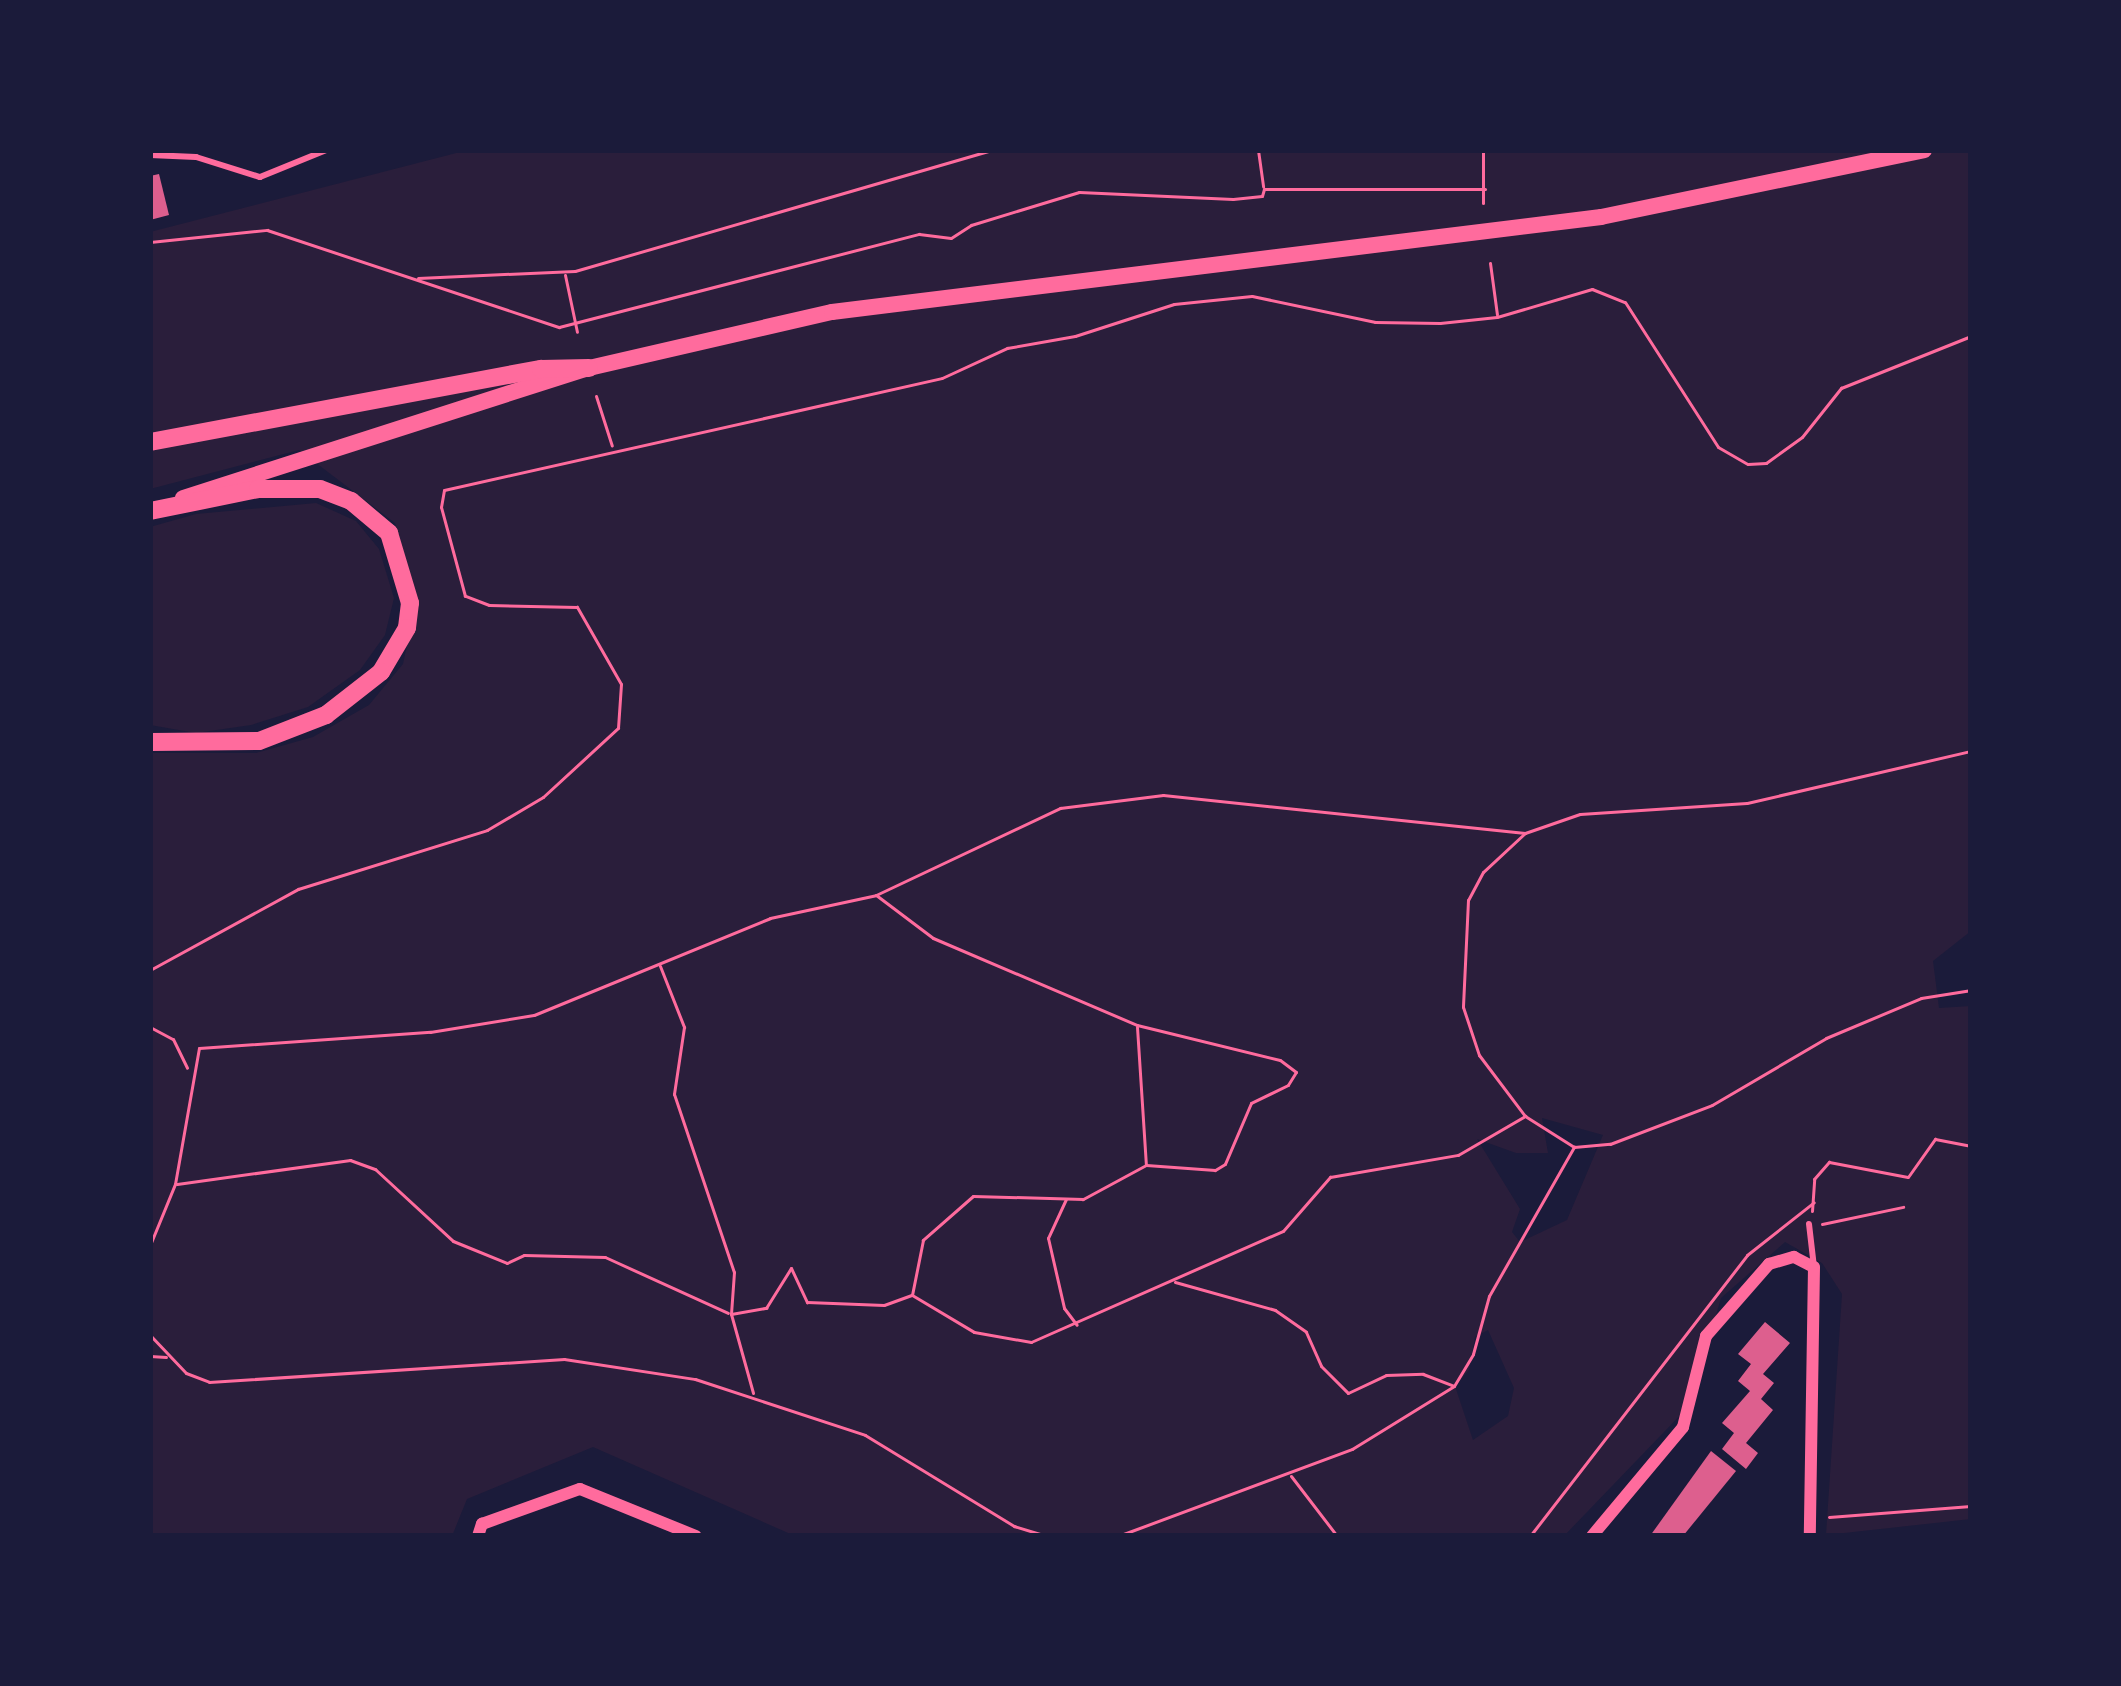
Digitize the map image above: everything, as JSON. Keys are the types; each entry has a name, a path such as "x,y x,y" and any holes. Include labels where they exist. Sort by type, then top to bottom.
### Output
{"highway":[{"path":"150,442 541,369 590,368"},
{"path":"150,510 258,489 320,489 351,501 389,532 410,603 407,628 381,673 326,715 259,741 150,742"}],"main road":[{"path":"150,510 590,368 832,312 1601,217 1924,150"}],"street":[{"path":"1592,1536 1683,1427 1706,1336 1769,1264 1794,1257 1814,1268 1810,1536"},
{"path":"478,1536 482,1524 580,1489 696,1536"}],"lane":[{"path":"150,155 196,157 260,177 326,150"},
{"path":"1809,1225 1814,1268"}],"path":[{"path":"150,242 268,230 416,278 564,271 727,223 813,208 991,150"},
{"path":"416,278 420,287 559,327 919,234 951,238 971,225 1078,192 1233,199 1262,196 1258,150"},
{"path":"1483,150 1484,203"},
{"path":"1264,189 1485,188"},
{"path":"1490,263 1497,317"},
{"path":"564,271 577,332"},
{"path":"150,970 298,889 487,830 543,797 618,728 620,684 595,629 577,607 489,605 465,596 441,507 444,490 482,477 942,378 1007,348 1075,336 1174,304 1252,296 1375,322 1497,317 1592,289 1624,302 1718,447 1748,464 1766,463 1802,437 1841,388 1971,336"},
{"path":"596,396 612,448"},
{"path":"150,1246 175,1184 189,1072 200,1048 430,1032 534,1015 770,918 876,896 1060,808 1130,796 1525,833 1601,811 1747,803 1971,751"},
{"path":"1525,833 1483,872 1461,939 1462,1007 1480,1055 1525,1116 1574,1148 1610,1144 1712,1106 1826,1038 1921,998 1971,990"},
{"path":"876,896 933,938 1137,1025 1280,1060 1296,1072 1288,1084 1251,1103 1226,1164 1146,1166 1101,1196 973,1196 923,1240 912,1295"},
{"path":"659,964 684,1027 674,1094 734,1272 731,1314 754,1397"},
{"path":"1137,1025 1146,1166"},
{"path":"150,1027 173,1039 189,1072"},
{"path":"175,1184 350,1160 375,1169 453,1241 507,1263 524,1255 605,1257 731,1314 777,1298 791,1268 807,1302 884,1304 912,1295 974,1332 1031,1342 1283,1231 1330,1177 1458,1155 1525,1116"},
{"path":"1903,1207 1809,1225 1814,1179 1829,1162 1908,1177 1935,1139 1971,1146"},
{"path":"1118,1536 1291,1475 1404,1422 1454,1386 1473,1354 1489,1296 1574,1148"},
{"path":"1066,1198 1048,1238 1064,1308 1077,1325"},
{"path":"1530,1536 1748,1255 1814,1202"},
{"path":"1174,1281 1230,1304 1275,1310 1306,1332 1321,1366 1348,1393 1386,1375 1423,1374 1454,1386"},
{"path":"732,1304 751,1310"},
{"path":"731,1314 738,1311"},
{"path":"150,1335 168,1357 209,1382 564,1359 695,1379 865,1435 1015,1526 1046,1536"},
{"path":"150,1356 168,1357"},
{"path":"1291,1475 1337,1536"},
{"path":"1810,1518 1971,1506"}],"shaded area":[{"path":"468,150 1971,150 1971,931 1933,961 1939,1008 1971,1006 1971,1519 1826,1535 1842,1294 1822,1263 1785,1242 1721,1298 1689,1406 1564,1536 795,1536 593,1447 467,1499 452,1536 150,1536 150,753 256,753 313,737 369,705 403,664 417,598 395,523 299,450 150,489 150,232","holes":["1542,1118 1603,1135 1567,1220 1520,1242 1512,1232 1520,1209 1477,1139 1516,1153 1548,1153","1488,1330 1514,1388 1508,1416 1473,1440 1455,1386 1469,1370 1475,1337"]},
{"path":"316,503 356,521 379,549 394,598 385,635 360,670 308,707 251,725 196,733 150,725 150,527 196,514"}],"building":[{"path":"159,174 169,215 150,220 150,176"},
{"path":"1765,1322 1790,1343 1763,1374 1774,1383 1761,1399 1773,1410 1746,1443 1758,1453 1746,1469 1722,1449 1734,1433 1722,1423 1750,1391 1738,1381 1751,1364 1738,1354"},
{"path":"1711,1451 1736,1471 1683,1536 1650,1536"}]}
